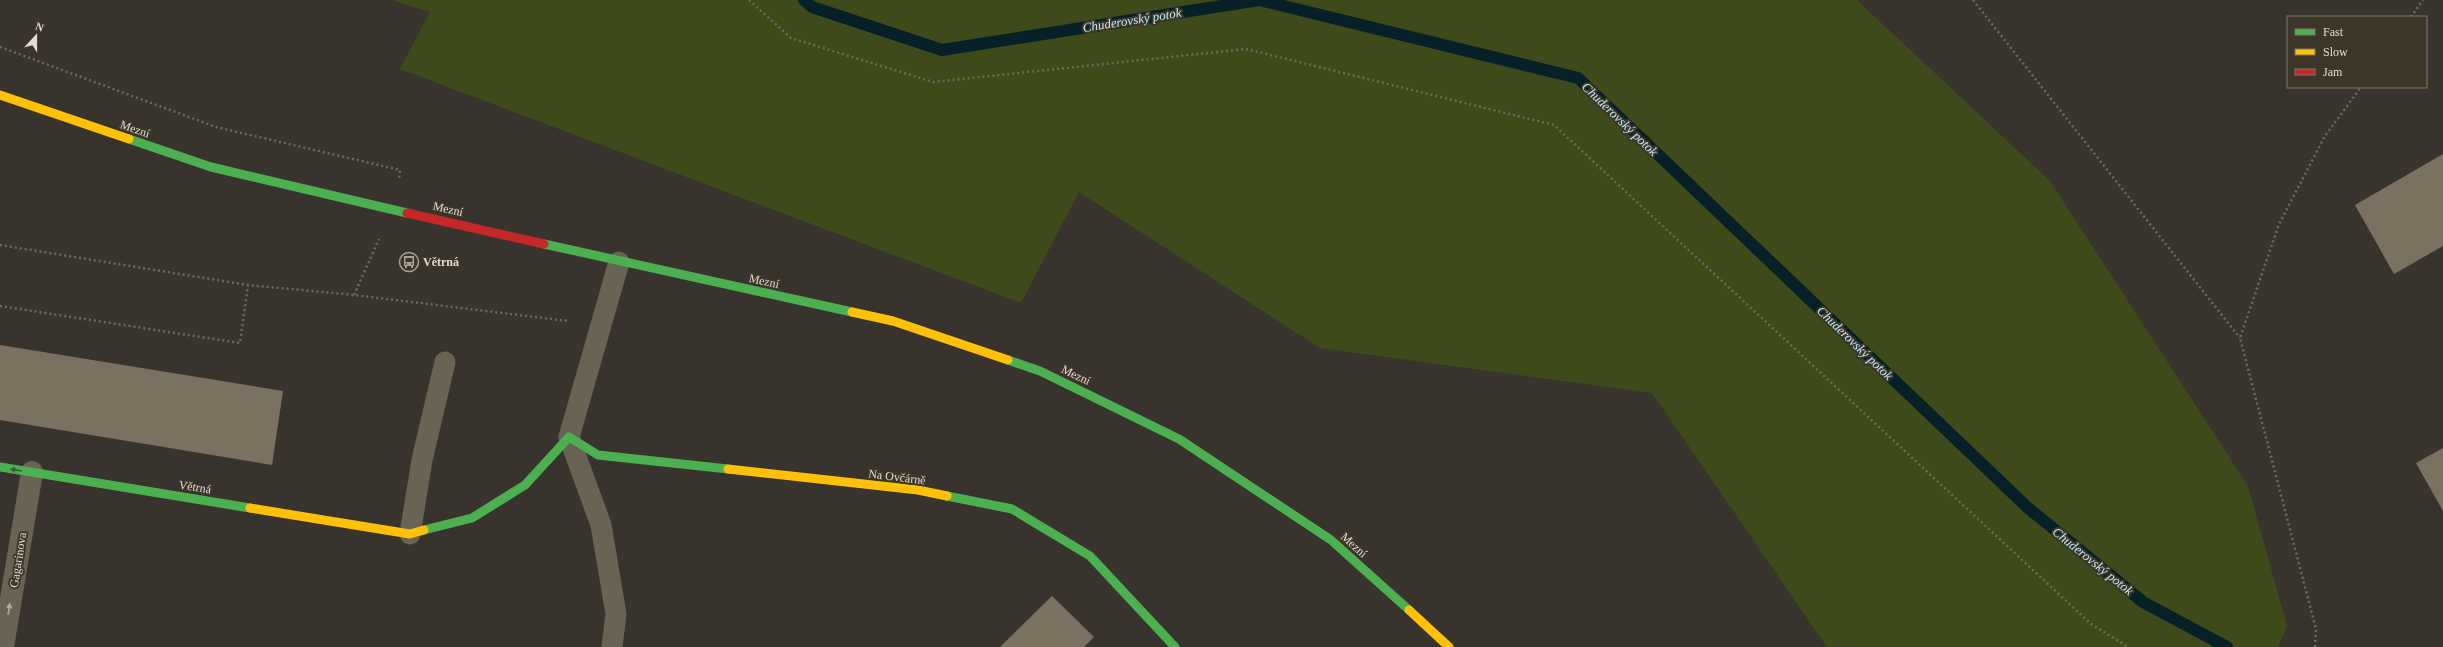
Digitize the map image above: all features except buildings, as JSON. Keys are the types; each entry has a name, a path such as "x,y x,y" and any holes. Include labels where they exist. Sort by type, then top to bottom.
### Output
{"street":[{"name":"Mezní","path":"0,95 211,167 619,262 893,321 1040,371 1179,439 1331,540 1449,647"},
{"name":"Větrná","path":"0,467 410,534 472,518 525,485 569,437"},
{"name":"Na Ovčárně","path":"569,437 598,454 918,490 1012,509 1090,556 1165,644"},
{"name":"Gagarinova","path":"3,647 32,472"}],"lane":[{"path":"612,647 616,614 601,525 569,437 619,262"},
{"path":"410,534 422,460 445,362"}],"path":[{"path":"749,0 791,38 933,82 1246,49 1554,125 2091,624 2128,647"},
{"path":"1972,0 2240,338 2316,629 2315,647"},
{"path":"2412,16 2423,0"},
{"path":"0,47 216,127 400,170"},
{"path":"2240,338 2279,224 2325,136 2359,88"},
{"path":"0,245 248,285 354,295 601,325"},
{"path":"0,306 240,344 248,285"}],"green space":[{"path":"392,0 1857,0 2050,181 2248,486 2287,626 2278,647 1827,647 1652,393 1320,348 1079,192 1021,303 400,69 430,12"}],"waterway":[{"name":"Chuderovský potok","path":"804,0 812,7 942,50 1259,0 1578,78 2027,507 2143,602 2227,647"}],"traffic: fast":[{"path":"129,139 211,167 407,213"},
{"path":"544,244 852,312"},
{"path":"1008,360 1040,371 1179,439 1331,540 1409,610"},
{"path":"424,530 472,518 525,485 569,437 598,455 728,469"},
{"path":"0,467 250,508"},
{"path":"947,496 1012,509 1090,556 1175,647"}],"traffic: slow":[{"path":"0,95 129,139"},
{"path":"852,312 893,321 1008,360"},
{"path":"728,469 918,490 947,496"},
{"path":"250,508 410,534 424,530"},
{"path":"1409,610 1449,647"}],"traffic: jam":[{"path":"407,213 544,244"}],"place":[{"name":"Větrná","path":"409,262"}]}
